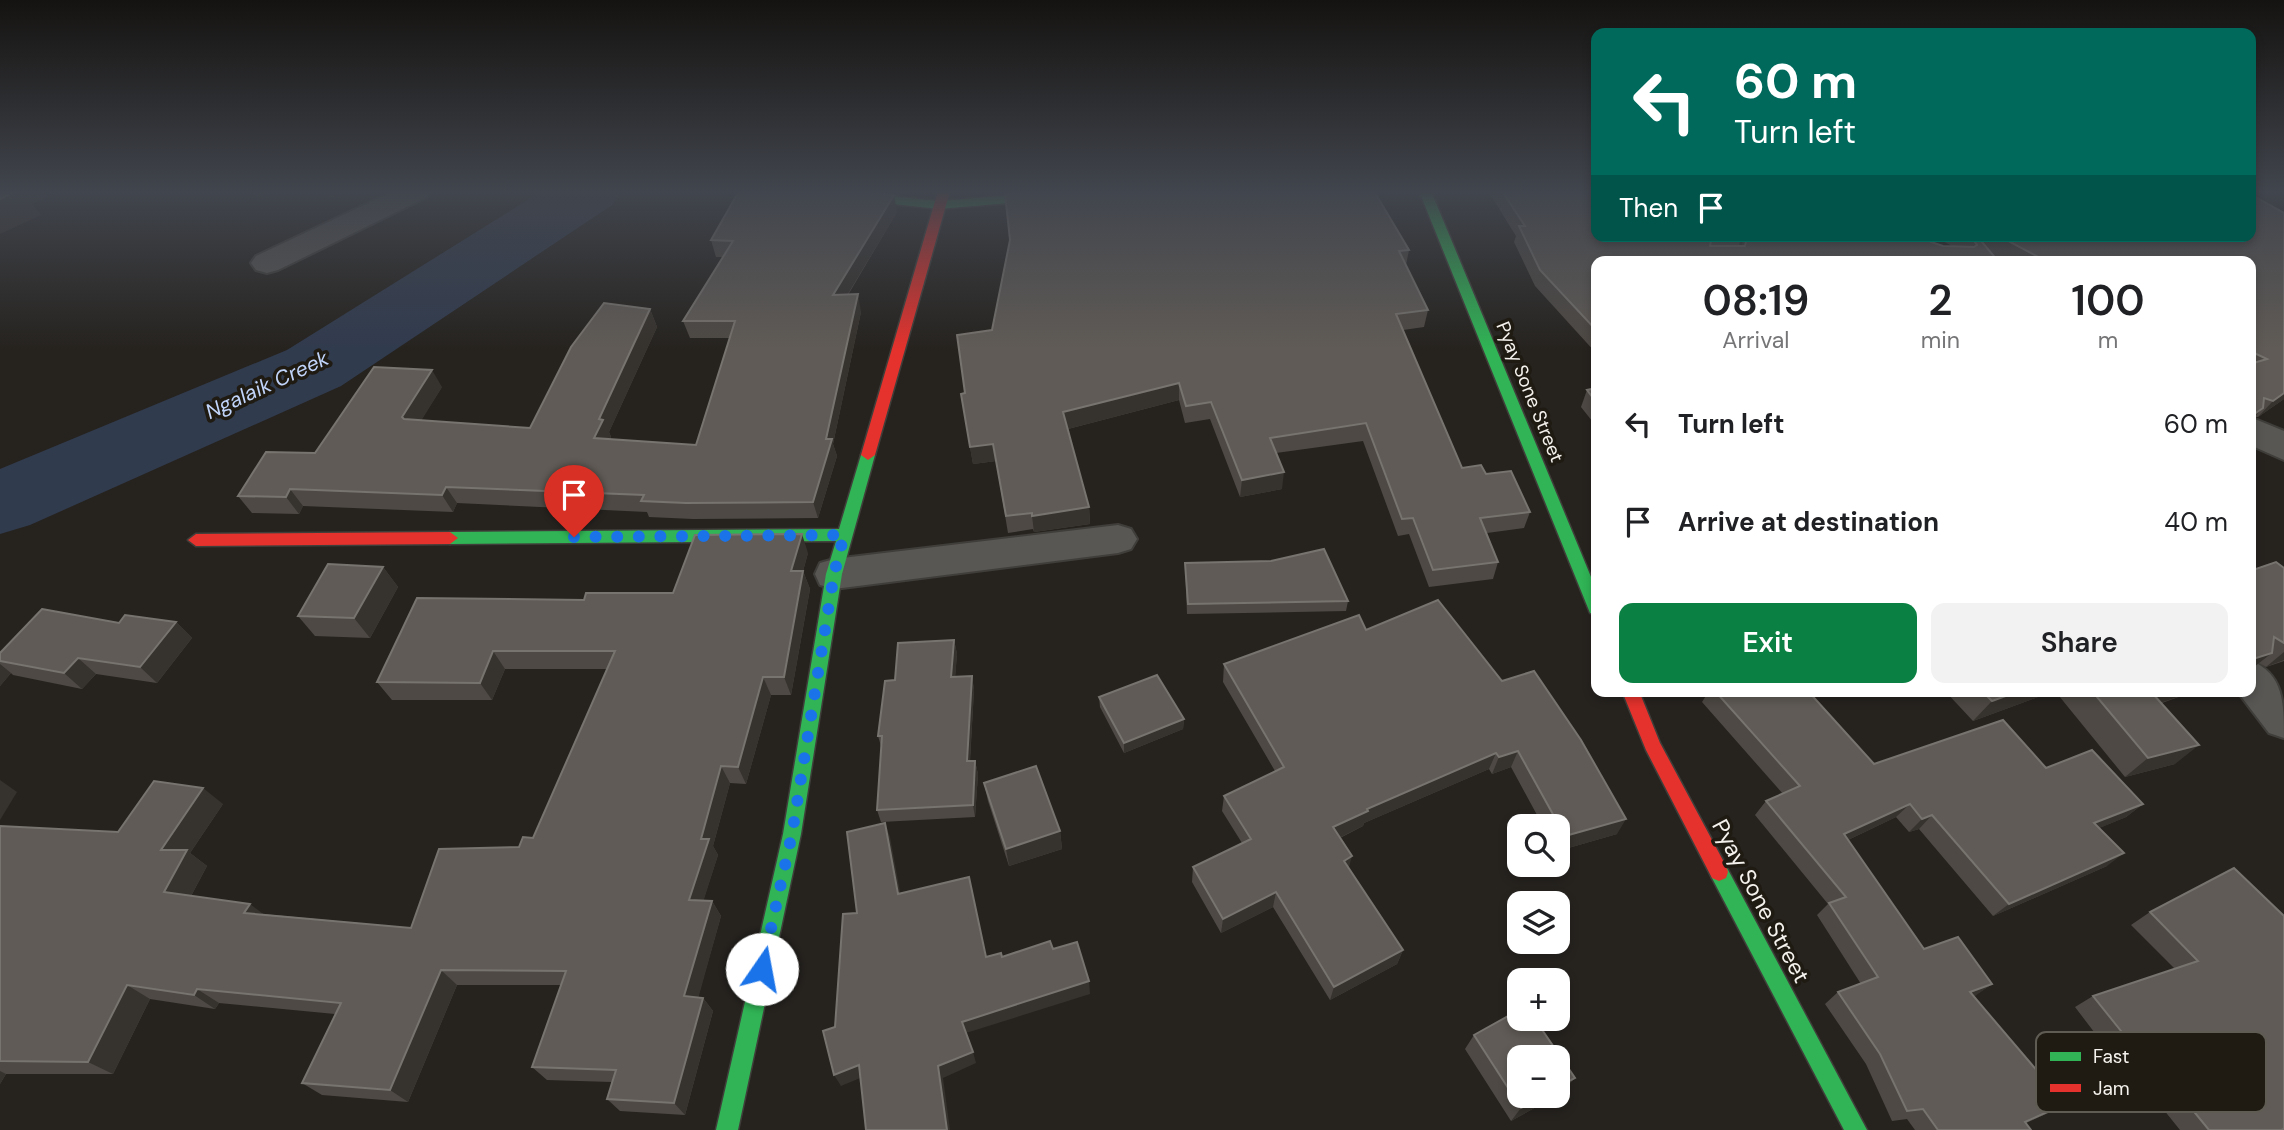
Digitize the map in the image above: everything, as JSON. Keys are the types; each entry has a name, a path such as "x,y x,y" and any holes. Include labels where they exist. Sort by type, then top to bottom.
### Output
{"street":[{"path":"267,263 307,244"},
{"path":"727,1130 792,834 834,574 929,244"},
{"name":"Pyay Sone Street","path":"1447,244 1591,596"},
{"path":"2256,432 2284,447"},
{"path":"196,540 844,535"},
{"path":"834,574 1118,539"},
{"path":"2256,685 2284,720"},
{"name":"Pyay Sone Street","path":"1632,697 1652,744 1856,1130"}],"building":[{"path":"731,244 864,244 833,295 858,294 826,439 832,439 813,502 686,503 641,501 644,495 446,487 442,495 290,489 286,497 238,496 266,452 315,453 374,367 432,370 402,417 404,419 530,428 571,347 604,303 650,309 599,419 603,420 594,438 696,445 735,321 683,321"},
{"path":"1009,244 1405,244 1409,250 1399,251 1428,310 1396,314 1462,468 1481,465 1486,474 1511,471 1530,512 1480,518 1498,562 1433,570 1413,518 1402,519 1366,423 1270,438 1284,472 1242,480 1211,402 1186,406 1179,383 1063,412 1089,507 1032,516 1032,513 1006,516 993,444 970,447 961,394 965,393 957,335 992,330"},
{"path":"1527,244 1745,246 1745,244 1936,244 1974,247 1976,244 1983,244 1994,256 1591,256 1591,325 1540,270"},
{"path":"2014,244 2284,244 2284,393 2273,401 2264,398 2263,408 2256,413 2256,362 2267,359 2256,354 2256,256 2037,256"},
{"path":"802,534 791,571 803,571 784,677 763,677 738,767 721,766 701,839 709,839 689,900 712,901 684,996 703,998 674,1103 607,1099 616,1070 532,1067 566,971 441,970 390,1090 302,1083 341,1003 197,989 194,995 127,985 88,1062 0,1061 0,826 118,832 154,781 203,788 161,850 187,850 164,892 250,904 244,913 411,928 439,849 519,847 523,837 533,838 615,651 493,651 480,683 377,682 417,598 584,600 586,593 673,593 695,535"},
{"path":"1324,549 1348,601 1188,604 1185,563 1271,561"},
{"path":"2276,562 2284,568 2284,643 2274,637 2272,653 2256,658 2256,569"},
{"path":"328,564 383,567 354,618 298,616"},
{"path":"1438,600 1502,681 1534,671 1581,740 1626,819 1570,835 1570,814 1553,814 1518,751 1499,757 1496,753 1367,809 1368,811 1333,827 1352,856 1344,861 1403,950 1334,987 1276,892 1223,919 1193,867 1251,839 1224,796 1284,767 1224,664 1359,615 1366,630"},
{"path":"42,609 119,623 125,615 176,622 140,667 78,658 64,673 0,661 0,653"},
{"path":"954,640 951,677 972,676 967,761 975,761 973,805 877,810 882,736 878,736 885,681 895,680 898,643"},
{"path":"1157,675 1184,719 1124,743 1099,697"},
{"path":"1720,697 1813,697 1874,764 2003,720 2046,768 2092,750 2143,804 2094,823 2124,853 2009,904 1932,815 1922,819 1910,804 1844,834 1924,949 1958,937 1992,984 1970,992 2036,1069 2036,1112 2047,1112 2025,1122 2031,1130 1938,1130 1923,1109 1907,1111 1880,1054 1838,992 1878,977 1829,903 1846,897 1766,801 1800,786"},
{"path":"2097,697 2156,697 2199,745 2148,758"},
{"path":"1036,766 1060,831 1006,849 984,783"},
{"path":"885,823 898,894 969,877 986,957 1001,953 1002,957 1050,941 1053,949 1077,942 1089,981 962,1022 973,1052 938,1066 947,1130 866,1130 859,1065 834,1075 823,1031 835,1027 843,914 857,913 847,832"},
{"path":"2234,868 2284,916 2284,1129 2209,1130 2194,1112 2266,1112 2266,1032 2122,1032 2093,996 2198,961 2150,912"},
{"path":"1507,1017 1507,1031 1543,1031 1552,1045 1507,1045 1507,1086 1474,1035"}],"waterway":[{"name":"Ngalaik Creek","path":"0,503 314,368 506,244"}],"traffic: fast":[{"path":"1447,244 1591,596"},
{"path":"727,1130 792,834 834,574 868,455"},
{"path":"450,538 844,535"},
{"path":"1719,872 1856,1130"}],"traffic: jam":[{"path":"868,455 929,244"},
{"path":"196,540 450,538"},
{"path":"1632,697 1652,745 1719,872"}],"route":[{"path":"574,537 844,535 834,574 792,834 762,969"}]}
